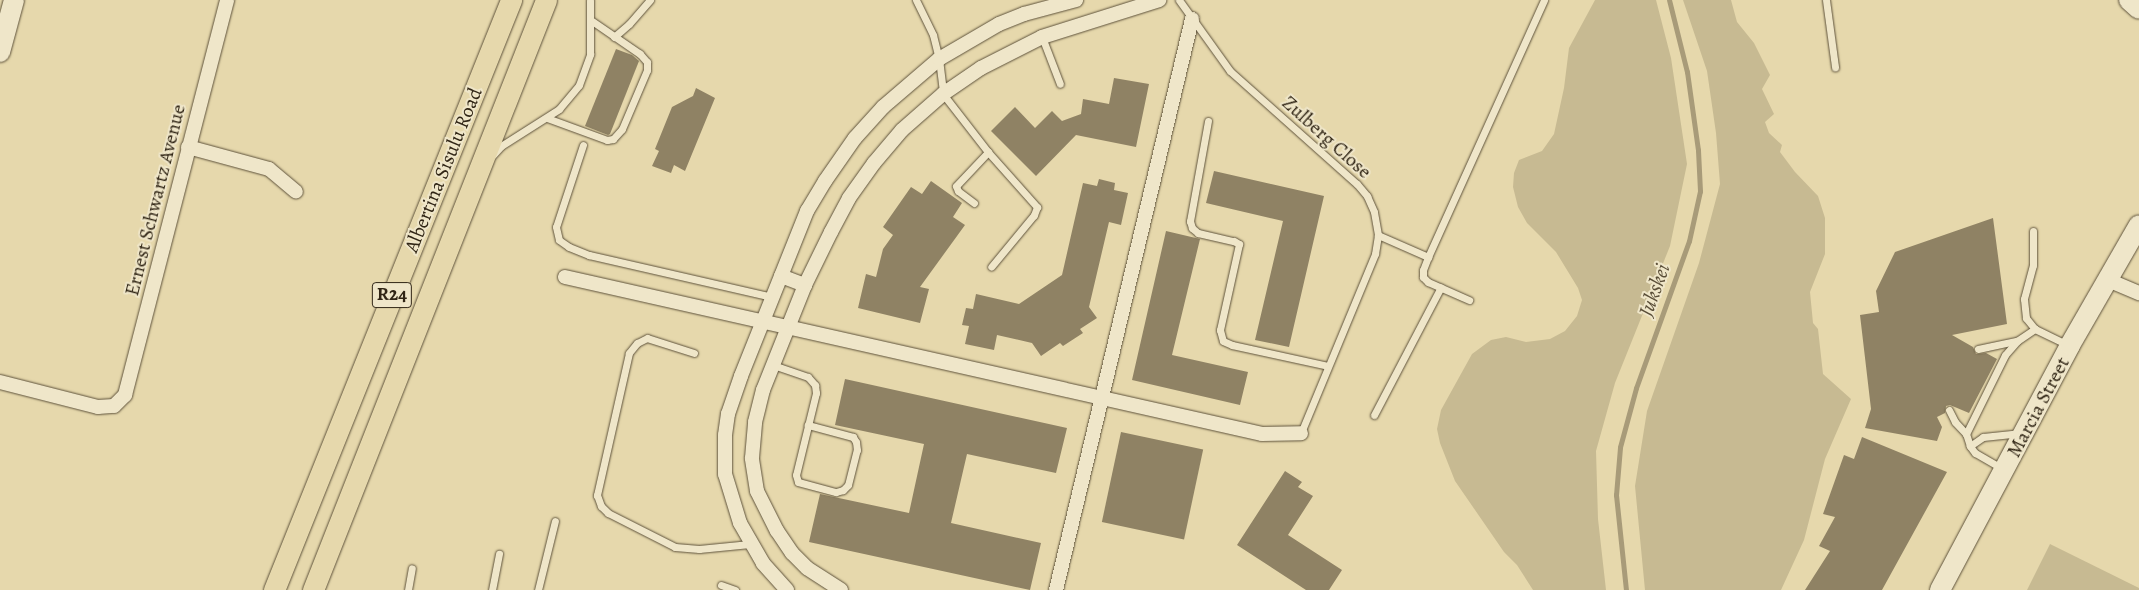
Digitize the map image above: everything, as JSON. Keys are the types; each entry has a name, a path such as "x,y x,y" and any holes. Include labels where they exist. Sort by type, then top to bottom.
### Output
{"main road":[{"path":"0,52 14,0"},
{"name":"Albertina Sisulu Road","path":"274,590 510,0"},
{"name":"Albertina Sisulu Road","path":"313,590 546,0"},
{"path":"2129,0 2139,9"},
{"name":"Marcia Street","path":"1940,590 2070,346 2139,225"}],"street":[{"name":"Ernest Schwartz Avenue","path":"0,382 98,407 114,406 122,399 129,387 188,147 227,0"},
{"path":"787,590 772,576 750,544 732,503 725,474 725,442 728,414 762,321 807,211 825,180 856,138 891,101 939,59 999,24 1024,14 1076,0"},
{"path":"841,590 817,575 792,553 777,531 757,491 752,458 752,440 763,390 805,285 831,232 860,182 902,130 943,94 981,68 1042,37 1159,0"},
{"path":"1056,590 1192,19"},
{"path":"188,147 269,169 296,192"},
{"path":"781,276 805,285"},
{"path":"565,277 1262,434 1301,433"},
{"path":"2108,280 2139,293"}],"lane":[{"path":"476,177 501,146 547,118 568,98 585,73 590,54 592,21 590,0"},
{"path":"614,37 629,24 650,0"},
{"path":"916,0 933,35 939,59 943,94 988,152 1034,203 1037,210 991,267"},
{"name":"Zulberg Close","path":"1179,0 1230,71 1363,190 1374,212 1378,235 1375,254 1301,433"},
{"path":"1470,300 1423,277 1422,270 1544,0"},
{"path":"1826,0 1835,67"},
{"path":"547,118 607,140 618,135 648,67 640,54 592,21"},
{"path":"1042,37 1060,84"},
{"path":"1208,121 1190,221 1192,228 1198,232 1239,244 1220,330 1223,341 1232,345 1328,366"},
{"path":"583,145 556,227 559,240 569,247 589,254 772,297"},
{"path":"974,203 958,190 956,186 988,152"},
{"path":"2033,231 2033,265 2024,299 2026,318 2035,329 2070,346"},
{"path":"1378,235 1428,257"},
{"path":"1374,415 1442,287"},
{"path":"1966,434 2005,355 2017,341 2035,329"},
{"path":"694,352 647,338 637,343 629,353 597,495 601,506 608,513 675,547 699,549 750,544"},
{"path":"1978,349 2017,341"},
{"path":"773,365 812,381 816,393 808,425 796,474 798,482 836,492 843,490 848,485 857,450 856,442 852,437 808,425"},
{"path":"1950,410 1955,422 1966,434 1970,446 1982,458 2004,470"},
{"path":"1970,446 1982,437 2025,432"},
{"path":"538,590 554,521"},
{"path":"492,590 498,554"},
{"path":"408,590 412,568"},
{"path":"721,585 735,590"}],"shaded area":[{"path":"1595,0 1656,0 1671,58 1687,164 1670,246 1615,383 1596,451 1598,519 1606,590 1533,590 1517,565 1504,552 1455,481 1440,443 1437,429 1441,410 1472,354 1491,340 1506,337 1526,342 1550,339 1565,331 1577,316 1582,300 1578,288 1556,252 1527,223 1518,207 1513,187 1514,173 1519,160 1542,151 1554,134 1564,88 1569,48"},
{"path":"1683,0 1731,0 1737,22 1754,43 1770,75 1762,89 1774,114 1765,122 1769,133 1782,145 1780,152 1795,172 1818,196 1825,218 1825,254 1810,292 1813,323 1818,329 1823,374 1851,399 1825,459 1804,540 1781,590 1645,590 1635,486 1647,411 1699,263 1720,184 1716,133 1707,71"},
{"path":"2050,544 2139,588 2139,590 2027,590"}],"building":[{"path":"616,49 632,55 639,61 608,135 585,126"},
{"path":"1114,78 1149,84 1136,147 1076,135 1036,176 991,131 1015,107 1035,128 1052,111 1062,121 1081,114 1083,99 1109,104"},
{"path":"696,88 715,98 685,171 674,165 671,173 652,166 659,151 655,149 672,107 693,96"},
{"path":"1214,171 1324,196 1289,347 1255,340 1283,221 1206,203"},
{"path":"1099,179 1115,183 1114,190 1128,193 1121,225 1109,222 1089,307 1097,318 1080,329 1083,333 1063,346 1060,343 1041,356 1032,343 997,335 994,350 965,344 969,326 962,325 966,308 973,309 976,294 1019,304 1062,275 1083,183 1097,186"},
{"path":"931,181 962,203 953,217 965,225 920,287 929,289 920,323 858,308 866,274 876,277 883,249 893,235 883,227 911,187 922,194"},
{"path":"1993,218 2007,324 1952,335 1973,347 1976,354 1986,353 1997,359 1969,413 1950,405 1946,406 1945,413 1937,417 1942,427 1937,441 1865,428 1871,409 1860,315 1879,312 1876,291 1895,252"},
{"path":"1166,231 1200,239 1172,355 1248,372 1240,405 1132,380"},
{"path":"845,379 1067,428 1056,473 967,454 951,523 1041,543 1030,590 809,542 820,494 909,513 924,444 835,425"},
{"path":"1121,432 1203,449 1184,539 1102,522"},
{"path":"1862,437 1947,472 1882,590 1805,590 1830,551 1819,546 1835,517 1823,514 1844,455 1854,459"},
{"path":"1285,471 1302,482 1298,487 1313,496 1288,535 1342,570 1329,590 1306,590 1237,545"}],"waterway":[{"name":"Jukskei","path":"1626,590 1616,495 1620,447 1636,388 1689,241 1700,191 1698,150 1687,72 1669,0"}]}
